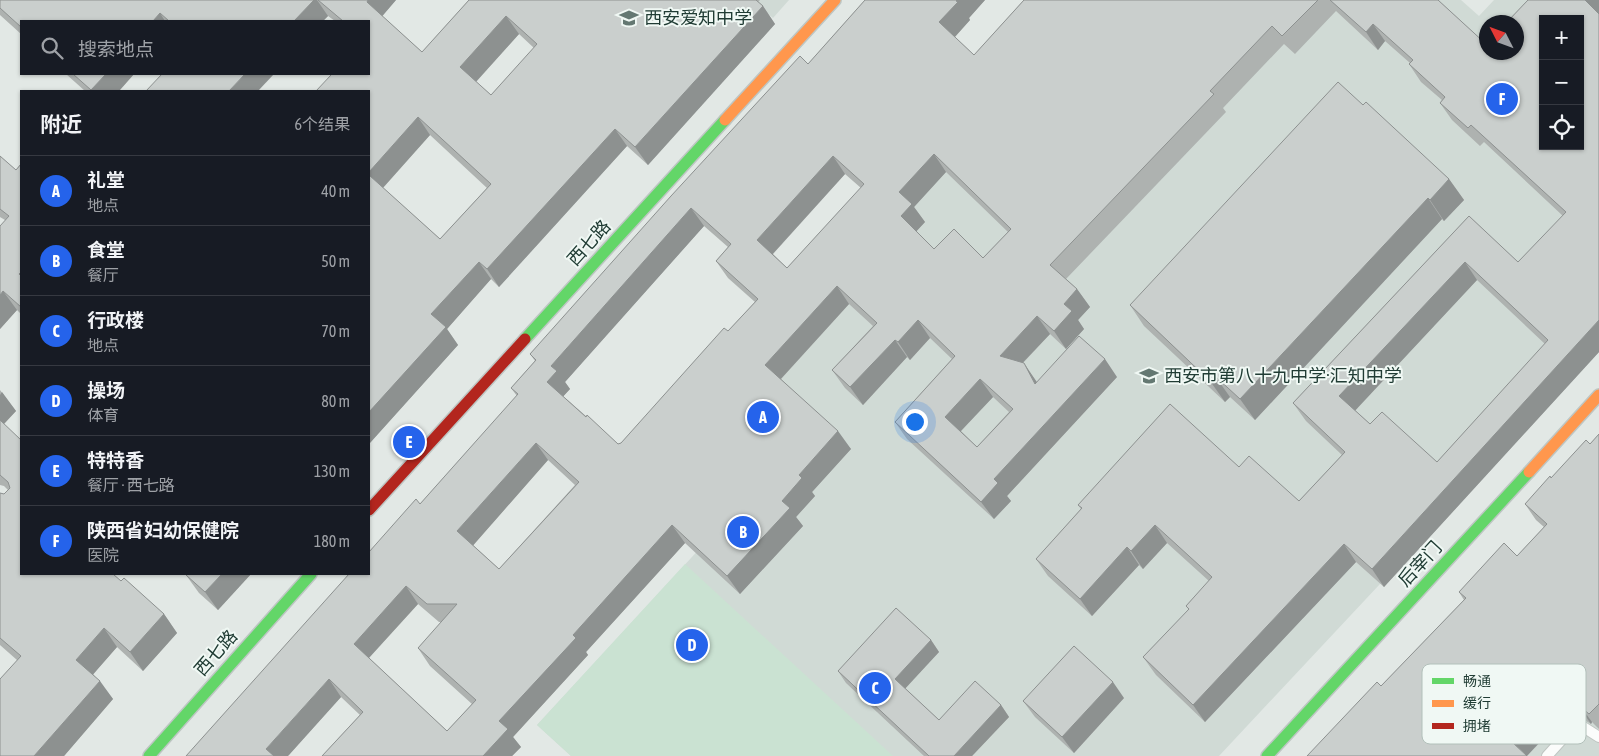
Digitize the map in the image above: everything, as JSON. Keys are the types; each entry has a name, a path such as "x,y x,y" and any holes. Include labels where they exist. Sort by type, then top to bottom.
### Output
{"street":[{"name":"西七路","path":"370,509 835,0"},
{"name":"后宰门","path":"1267,756 1599,396"},
{"name":"西七路","path":"149,756 310,575"}],"lane":[{"path":"1586,728 1599,736"},
{"path":"1547,756 1558,744"}],"shaded area":[{"name":"西安爱知中学","path":"752,0 789,0 773,18"},
{"name":"西安市第八十九中学·汇知中学","path":"1230,0 1461,0 1479,16 1479,60 1524,60 1524,15 1480,15 1494,0 1599,0 1599,350 1219,756 571,756 537,725 703,545 700,403 934,148"},
{"path":"1586,713 1599,725 1599,756 1523,756 1535,744 1586,744"}],"green space":[{"path":"685,564 893,756 571,756 537,725"}],"building":[{"path":"0,0 314,0 295,20 168,20 160,13 154,20 20,20 20,26 0,8"},
{"path":"318,0 368,0 367,2 422,52 469,0 756,0 763,6 635,147 615,129 487,269 479,262 431,314 446,327 370,411 370,176 440,239 491,184 418,117 370,171 370,90 317,90 331,75 370,75 370,20 342,20","holes":["506,16 537,44 491,95 460,67"]},
{"path":"865,0 957,0 958,2 939,22 974,55 1024,0 1318,0 1282,36 1272,26 1210,91 1214,94 1050,265 1077,289 1064,304 1072,311 1054,331 1037,316 1000,356 1024,363 1035,384 1079,336 1105,359 994,479 998,483 981,502 895,422 955,356 918,320 898,342 895,340 850,387 832,370 877,323 837,286 765,365 838,431 799,475 802,478 782,501 790,508 727,576 672,525 573,635 576,638 499,721 508,729 483,756 322,756 363,712 329,679 266,749 274,756 186,756 348,575 370,575 370,551 416,499 420,504 518,394 511,388 536,360 530,354 671,196 800,56 808,64","holes":["934,154 1011,229 983,258 954,229 934,249 901,216 912,204 899,192","833,156 864,184 787,268 757,240","691,208 731,244 716,261 758,299 728,331 724,328 621,443 618,444 547,382 557,371 551,366","980,379 1013,409 977,447 945,417","536,443 579,482 499,569 457,531","406,586 427,604 457,604 418,648 476,700 447,731 354,644"]},
{"path":"1330,0 1438,0 1479,38 1479,60 1524,60 1524,15 1514,15 1528,0 1585,0 1599,14 1599,320 1372,569 1344,544 1193,705 1143,657 1189,609 1186,606 1212,577 1155,525 1131,551 1127,547 1080,599 1036,559 1082,508 1078,505 1170,404 1239,467 1249,456 1299,501 1345,452 1293,403 1469,216 1518,262 1566,212 1471,125 1468,128 1440,103 1445,97 1409,64 1413,60 1373,24 1366,32","holes":["1465,262 1548,340 1437,462 1382,412 1370,424 1339,396"]},
{"path":"74,75 105,75 91,90"},
{"path":"161,75 244,75 230,90 147,90"},
{"path":"1338,82 1363,105 1366,102 1449,179 1430,200 1428,198 1240,399 1215,376 1210,381 1130,305"},
{"path":"0,156 16,170 20,165 20,306 3,291 0,295 0,226 9,216 0,209"},
{"path":"0,420 20,439 20,575 114,575 121,581 124,578 164,614 130,652 104,628 76,660 100,681 34,756 0,756 0,679 21,656 0,638 0,493 4,494 10,488 8,482 0,475"},
{"path":"1599,434 1599,704 1589,714 1586,711 1586,664 1422,664 1422,744 1514,744 1527,756 1307,756 1377,682 1381,686 1466,598 1459,592 1504,543 1517,556 1547,524 1525,504 1586,440 1590,444"},
{"path":"186,575 221,575 205,592"},
{"path":"896,608 931,640 895,679 939,720 975,681 1001,705 954,756 929,756 838,671"},
{"path":"1074,646 1113,682 1062,737 1023,701"}],"traffic: fast":[{"path":"525,339 725,120"},
{"path":"1267,756 1529,472"},
{"path":"149,756 310,575"}],"traffic: slow":[{"path":"725,120 835,0"},
{"path":"1529,472 1599,395"}],"traffic: jam":[{"path":"370,509 525,339"}],"place":[{"name":"西安爱知中学","path":"629,18"},
{"name":"陕西省妇幼保健院","path":"1502,99"},
{"name":"西安市第八十九中学·汇知中学","path":"1149,376"},
{"name":"礼堂","path":"763,417"},
{"name":"特特香","path":"409,442"},
{"name":"食堂","path":"743,532"},
{"name":"操场","path":"692,645"},
{"name":"行政楼","path":"875,688"}]}
